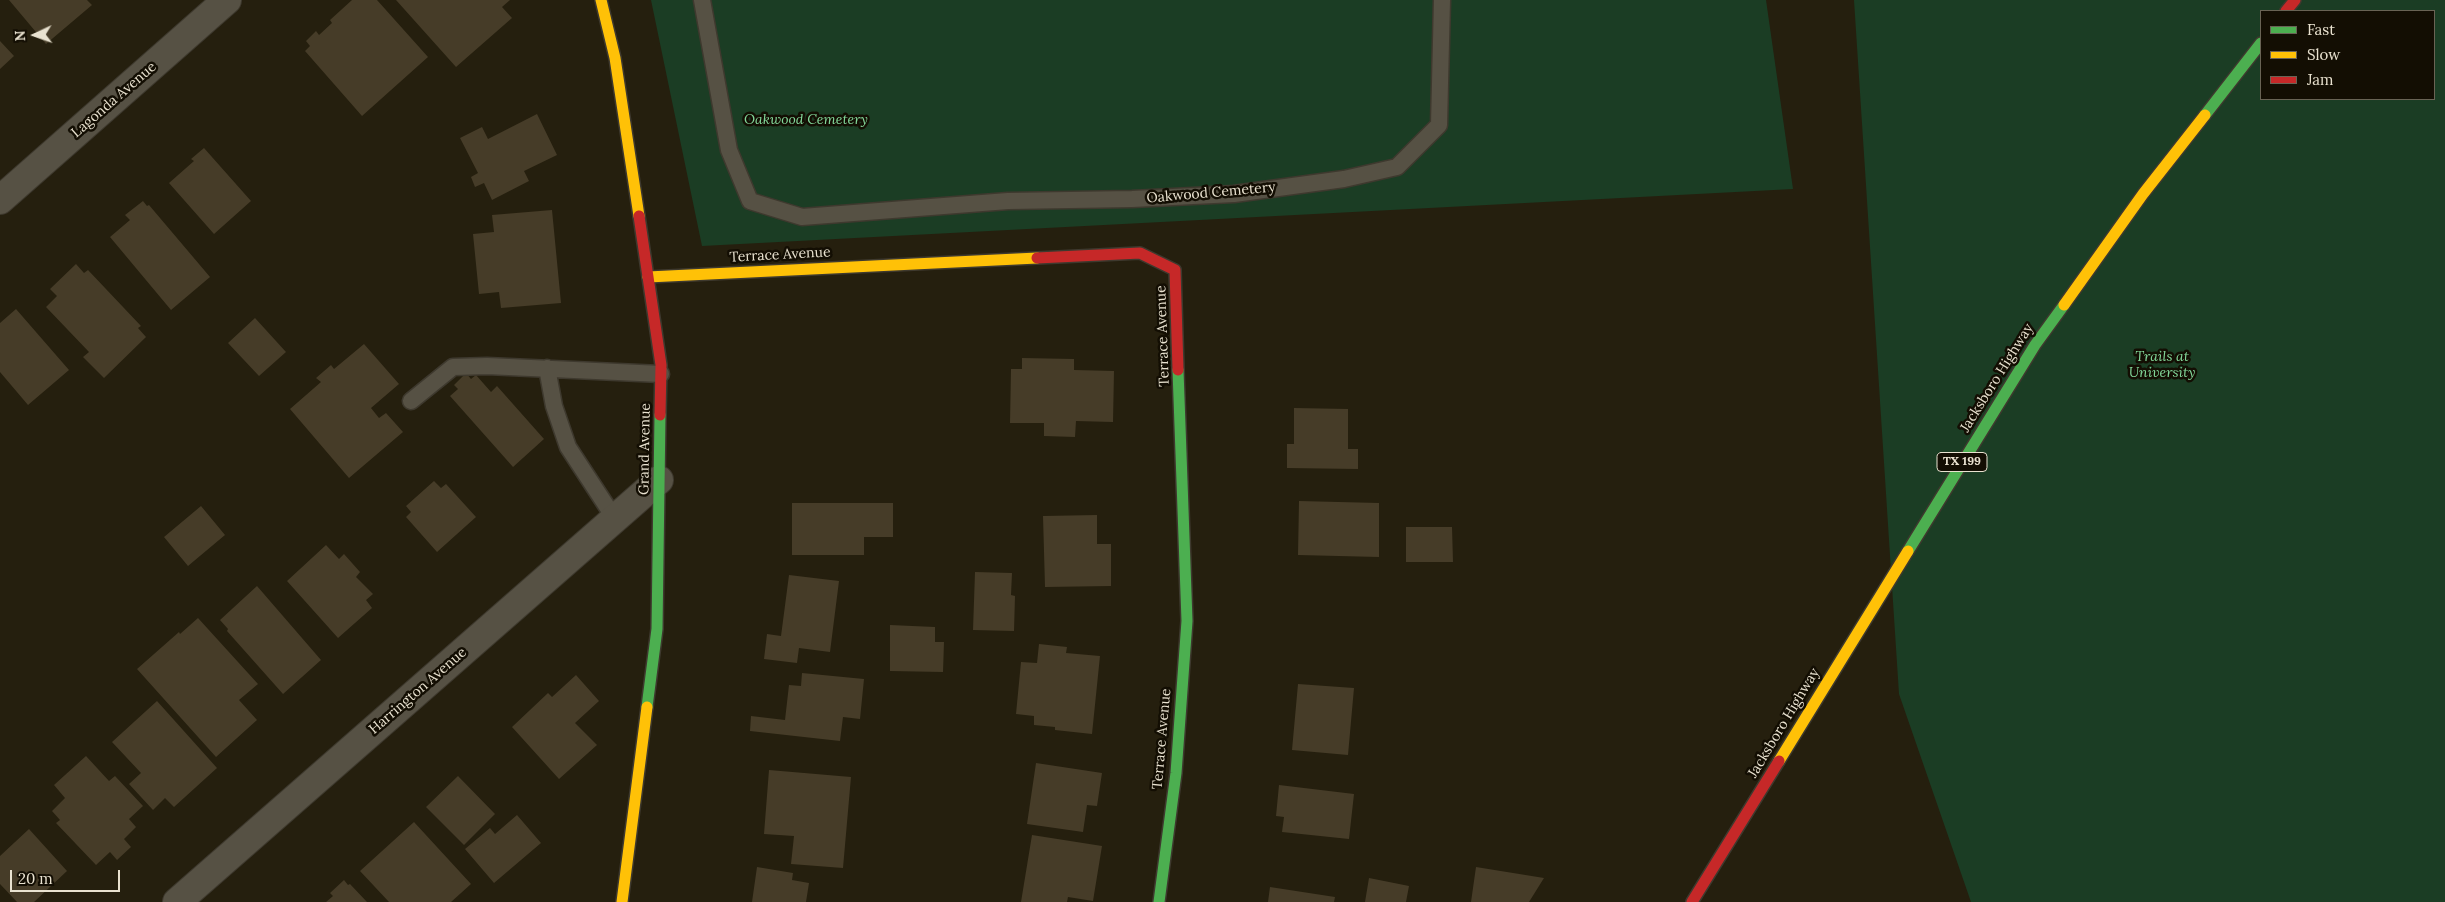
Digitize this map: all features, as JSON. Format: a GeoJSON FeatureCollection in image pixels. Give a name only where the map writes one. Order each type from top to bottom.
{"type":"FeatureCollection","features":[{"type":"Feature","properties":{"kind":"street","name":"Lagonda Avenue"},"geometry":{"type":"LineString","coordinates":[[0,200],[227,0]]}},
{"type":"Feature","properties":{"kind":"street","name":"Grand Avenue"},"geometry":{"type":"LineString","coordinates":[[600,0],[615,58],[661,374],[657,629],[622,902]]}},
{"type":"Feature","properties":{"kind":"street"},"geometry":{"type":"LineString","coordinates":[[2287,10],[2295,0]]}},
{"type":"Feature","properties":{"kind":"street","name":"Jacksboro Highway"},"geometry":{"type":"LineString","coordinates":[[1692,902],[2035,345],[2143,194],[2260,44]]}},
{"type":"Feature","properties":{"kind":"street","name":"Terrace Avenue"},"geometry":{"type":"LineString","coordinates":[[648,276],[1140,253],[1176,270],[1186,621],[1176,773],[1159,902]]}},
{"type":"Feature","properties":{"kind":"street","name":"Harrington Avenue"},"geometry":{"type":"LineString","coordinates":[[177,902],[659,480]]}},
{"type":"Feature","properties":{"kind":"lane","name":"Oakwood Cemetery"},"geometry":{"type":"LineString","coordinates":[[702,0],[729,150],[750,201],[802,216],[1008,201],[1132,199],[1234,194],[1344,179],[1396,167],[1439,125],[1442,0]]}},
{"type":"Feature","properties":{"kind":"lane"},"geometry":{"type":"LineString","coordinates":[[411,400],[453,368],[487,366],[661,374]]}},
{"type":"Feature","properties":{"kind":"lane"},"geometry":{"type":"LineString","coordinates":[[547,368],[554,406],[568,447],[614,519]]}},
{"type":"Feature","properties":{"kind":"green space","name":"Oakwood Cemetery"},"geometry":{"type":"Polygon","coordinates":[[[651,0],[1766,0],[1793,189],[702,246],[651,0]]]}},
{"type":"Feature","properties":{"kind":"green space","name":"Trails at University"},"geometry":{"type":"Polygon","coordinates":[[[1854,0],[2445,0],[2445,902],[1971,902],[1899,694],[1854,0]]]}},
{"type":"Feature","properties":{"kind":"building"},"geometry":{"type":"Polygon","coordinates":[[[9,0],[87,0],[92,5],[46,44],[9,0]]]}},
{"type":"Feature","properties":{"kind":"building"},"geometry":{"type":"Polygon","coordinates":[[[352,0],[377,0],[428,57],[362,116],[305,51],[310,46],[306,41],[316,31],[319,35],[332,23],[330,20],[352,0]]]}},
{"type":"Feature","properties":{"kind":"building"},"geometry":{"type":"Polygon","coordinates":[[[396,0],[510,0],[502,7],[512,18],[456,67],[396,0]]]}},
{"type":"Feature","properties":{"kind":"building"},"geometry":{"type":"Polygon","coordinates":[[[0,41],[14,56],[0,69],[0,41]]]}},
{"type":"Feature","properties":{"kind":"building"},"geometry":{"type":"Polygon","coordinates":[[[537,114],[557,155],[524,171],[529,181],[492,200],[484,183],[475,187],[471,177],[478,173],[460,138],[482,127],[488,139],[537,114]]]}},
{"type":"Feature","properties":{"kind":"building"},"geometry":{"type":"Polygon","coordinates":[[[204,148],[251,201],[214,234],[169,183],[194,161],[191,159],[204,148]]]}},
{"type":"Feature","properties":{"kind":"building"},"geometry":{"type":"Polygon","coordinates":[[[143,201],[147,206],[149,205],[210,277],[171,310],[110,237],[130,220],[125,215],[143,201]]]}},
{"type":"Feature","properties":{"kind":"building"},"geometry":{"type":"Polygon","coordinates":[[[552,210],[561,303],[501,308],[499,292],[479,294],[473,234],[494,232],[492,215],[552,210]]]}},
{"type":"Feature","properties":{"kind":"building"},"geometry":{"type":"Polygon","coordinates":[[[76,264],[84,273],[88,270],[141,326],[138,328],[146,337],[104,378],[83,357],[89,352],[46,307],[57,296],[50,289],[76,264]]]}},
{"type":"Feature","properties":{"kind":"building"},"geometry":{"type":"Polygon","coordinates":[[[16,309],[69,370],[28,405],[0,372],[0,323],[16,309]]]}},
{"type":"Feature","properties":{"kind":"building"},"geometry":{"type":"Polygon","coordinates":[[[255,318],[286,352],[259,376],[228,343],[255,318]]]}},
{"type":"Feature","properties":{"kind":"building"},"geometry":{"type":"Polygon","coordinates":[[[364,344],[399,384],[371,408],[379,418],[386,413],[403,432],[349,478],[290,409],[321,382],[316,378],[331,365],[334,369],[364,344]]]}},
{"type":"Feature","properties":{"kind":"building"},"geometry":{"type":"Polygon","coordinates":[[[1022,358],[1074,359],[1074,370],[1114,371],[1113,422],[1076,421],[1075,437],[1044,436],[1044,423],[1010,423],[1011,369],[1022,369],[1022,358]]]}},
{"type":"Feature","properties":{"kind":"building"},"geometry":{"type":"Polygon","coordinates":[[[466,373],[471,379],[476,375],[491,392],[497,386],[544,439],[513,467],[450,396],[458,389],[454,385],[466,373]]]}},
{"type":"Feature","properties":{"kind":"building"},"geometry":{"type":"Polygon","coordinates":[[[1294,408],[1348,409],[1348,449],[1358,449],[1358,469],[1287,468],[1287,444],[1294,444],[1294,408]]]}},
{"type":"Feature","properties":{"kind":"building"},"geometry":{"type":"Polygon","coordinates":[[[434,481],[441,488],[446,484],[476,517],[437,552],[406,517],[411,512],[406,506],[434,481]]]}},
{"type":"Feature","properties":{"kind":"building"},"geometry":{"type":"Polygon","coordinates":[[[1299,501],[1379,503],[1379,557],[1298,555],[1299,501]]]}},
{"type":"Feature","properties":{"kind":"building"},"geometry":{"type":"Polygon","coordinates":[[[792,503],[893,503],[893,537],[864,537],[864,555],[792,555],[792,503]]]}},
{"type":"Feature","properties":{"kind":"building"},"geometry":{"type":"Polygon","coordinates":[[[201,506],[225,535],[188,566],[164,537],[201,506]]]}},
{"type":"Feature","properties":{"kind":"building"},"geometry":{"type":"Polygon","coordinates":[[[1097,515],[1097,544],[1111,544],[1111,586],[1045,587],[1043,516],[1097,515]]]}},
{"type":"Feature","properties":{"kind":"building"},"geometry":{"type":"Polygon","coordinates":[[[1406,527],[1452,527],[1453,562],[1406,562],[1406,527]]]}},
{"type":"Feature","properties":{"kind":"building"},"geometry":{"type":"Polygon","coordinates":[[[326,545],[339,559],[344,554],[360,572],[356,577],[373,594],[366,600],[372,608],[338,638],[287,581],[326,545]]]}},
{"type":"Feature","properties":{"kind":"building"},"geometry":{"type":"Polygon","coordinates":[[[975,572],[1012,573],[1011,595],[1015,596],[1014,631],[973,630],[975,572]]]}},
{"type":"Feature","properties":{"kind":"building"},"geometry":{"type":"Polygon","coordinates":[[[789,575],[839,581],[830,652],[799,648],[797,663],[764,659],[767,634],[781,636],[789,575]]]}},
{"type":"Feature","properties":{"kind":"building"},"geometry":{"type":"Polygon","coordinates":[[[257,586],[321,660],[283,694],[227,631],[228,629],[220,620],[257,586]]]}},
{"type":"Feature","properties":{"kind":"building"},"geometry":{"type":"Polygon","coordinates":[[[198,618],[258,684],[239,700],[257,720],[216,757],[137,669],[198,618]]]}},
{"type":"Feature","properties":{"kind":"building"},"geometry":{"type":"Polygon","coordinates":[[[890,625],[935,627],[935,642],[944,642],[943,672],[890,671],[890,625]]]}},
{"type":"Feature","properties":{"kind":"building"},"geometry":{"type":"Polygon","coordinates":[[[1039,644],[1067,647],[1066,653],[1100,656],[1092,734],[1055,730],[1055,727],[1034,725],[1034,716],[1016,714],[1021,662],[1037,663],[1039,644]]]}},
{"type":"Feature","properties":{"kind":"building"},"geometry":{"type":"Polygon","coordinates":[[[802,673],[864,679],[860,719],[843,717],[840,741],[750,731],[751,716],[785,720],[789,685],[801,686],[802,673]]]}},
{"type":"Feature","properties":{"kind":"building"},"geometry":{"type":"Polygon","coordinates":[[[576,675],[599,701],[575,723],[597,745],[559,779],[512,727],[548,693],[552,697],[576,675]]]}},
{"type":"Feature","properties":{"kind":"building"},"geometry":{"type":"Polygon","coordinates":[[[1298,684],[1354,688],[1348,755],[1292,750],[1298,684]]]}},
{"type":"Feature","properties":{"kind":"building"},"geometry":{"type":"Polygon","coordinates":[[[157,701],[217,768],[174,807],[165,798],[153,810],[129,784],[141,773],[112,742],[157,701]]]}},
{"type":"Feature","properties":{"kind":"building"},"geometry":{"type":"Polygon","coordinates":[[[86,756],[109,781],[115,776],[143,806],[129,819],[136,827],[124,839],[131,847],[117,860],[110,852],[96,865],[56,823],[60,820],[52,811],[65,798],[54,785],[86,756]]]}},
{"type":"Feature","properties":{"kind":"building"},"geometry":{"type":"Polygon","coordinates":[[[1036,763],[1102,773],[1097,806],[1087,805],[1083,832],[1027,824],[1036,763]]]}},
{"type":"Feature","properties":{"kind":"building"},"geometry":{"type":"Polygon","coordinates":[[[769,770],[851,777],[843,868],[791,864],[794,836],[764,834],[769,770]]]}},
{"type":"Feature","properties":{"kind":"building"},"geometry":{"type":"Polygon","coordinates":[[[458,776],[495,814],[464,845],[426,807],[458,776]]]}},
{"type":"Feature","properties":{"kind":"building"},"geometry":{"type":"Polygon","coordinates":[[[1279,785],[1354,794],[1349,839],[1282,832],[1284,817],[1276,816],[1279,785]]]}},
{"type":"Feature","properties":{"kind":"building"},"geometry":{"type":"Polygon","coordinates":[[[517,815],[541,843],[494,883],[465,849],[490,828],[495,834],[517,815]]]}},
{"type":"Feature","properties":{"kind":"building"},"geometry":{"type":"Polygon","coordinates":[[[414,822],[471,884],[451,902],[389,902],[360,871],[414,822]]]}},
{"type":"Feature","properties":{"kind":"building"},"geometry":{"type":"Polygon","coordinates":[[[29,829],[67,871],[34,902],[17,902],[0,884],[0,856],[29,829]]]}},
{"type":"Feature","properties":{"kind":"building"},"geometry":{"type":"Polygon","coordinates":[[[1032,835],[1102,846],[1093,901],[1068,897],[1067,902],[1021,902],[1032,835]]]}},
{"type":"Feature","properties":{"kind":"building"},"geometry":{"type":"Polygon","coordinates":[[[757,867],[793,873],[792,880],[809,883],[806,902],[752,902],[757,867]]]}},
{"type":"Feature","properties":{"kind":"building"},"geometry":{"type":"Polygon","coordinates":[[[1476,867],[1544,878],[1529,902],[1471,902],[1476,867]]]}},
{"type":"Feature","properties":{"kind":"building"},"geometry":{"type":"Polygon","coordinates":[[[1369,878],[1409,886],[1406,902],[1365,902],[1369,878]]]}},
{"type":"Feature","properties":{"kind":"building"},"geometry":{"type":"Polygon","coordinates":[[[344,880],[367,902],[326,902],[333,896],[330,893],[344,880]]]}},
{"type":"Feature","properties":{"kind":"building"},"geometry":{"type":"Polygon","coordinates":[[[1270,887],[1335,897],[1334,902],[1268,902],[1270,887]]]}},
{"type":"Feature","properties":{"kind":"traffic: fast"},"geometry":{"type":"LineString","coordinates":[[2205,115],[2260,44]]}},
{"type":"Feature","properties":{"kind":"traffic: fast"},"geometry":{"type":"LineString","coordinates":[[1908,551],[2035,345],[2064,305]]}},
{"type":"Feature","properties":{"kind":"traffic: fast"},"geometry":{"type":"LineString","coordinates":[[1159,902],[1176,773],[1187,621],[1178,370]]}},
{"type":"Feature","properties":{"kind":"traffic: fast"},"geometry":{"type":"LineString","coordinates":[[647,707],[657,629],[660,415]]}},
{"type":"Feature","properties":{"kind":"traffic: slow"},"geometry":{"type":"LineString","coordinates":[[601,0],[615,58],[639,216]]}},
{"type":"Feature","properties":{"kind":"traffic: slow"},"geometry":{"type":"LineString","coordinates":[[2064,305],[2143,194],[2205,115]]}},
{"type":"Feature","properties":{"kind":"traffic: slow"},"geometry":{"type":"LineString","coordinates":[[648,277],[1037,258]]}},
{"type":"Feature","properties":{"kind":"traffic: slow"},"geometry":{"type":"LineString","coordinates":[[1779,761],[1908,551]]}},
{"type":"Feature","properties":{"kind":"traffic: slow"},"geometry":{"type":"LineString","coordinates":[[622,902],[647,707]]}},
{"type":"Feature","properties":{"kind":"traffic: jam"},"geometry":{"type":"LineString","coordinates":[[2287,10],[2295,0]]}},
{"type":"Feature","properties":{"kind":"traffic: jam"},"geometry":{"type":"LineString","coordinates":[[639,216],[661,365],[660,415]]}},
{"type":"Feature","properties":{"kind":"traffic: jam"},"geometry":{"type":"LineString","coordinates":[[1037,258],[1140,253],[1175,270],[1178,370]]}},
{"type":"Feature","properties":{"kind":"traffic: jam"},"geometry":{"type":"LineString","coordinates":[[1692,902],[1779,761]]}}]}
